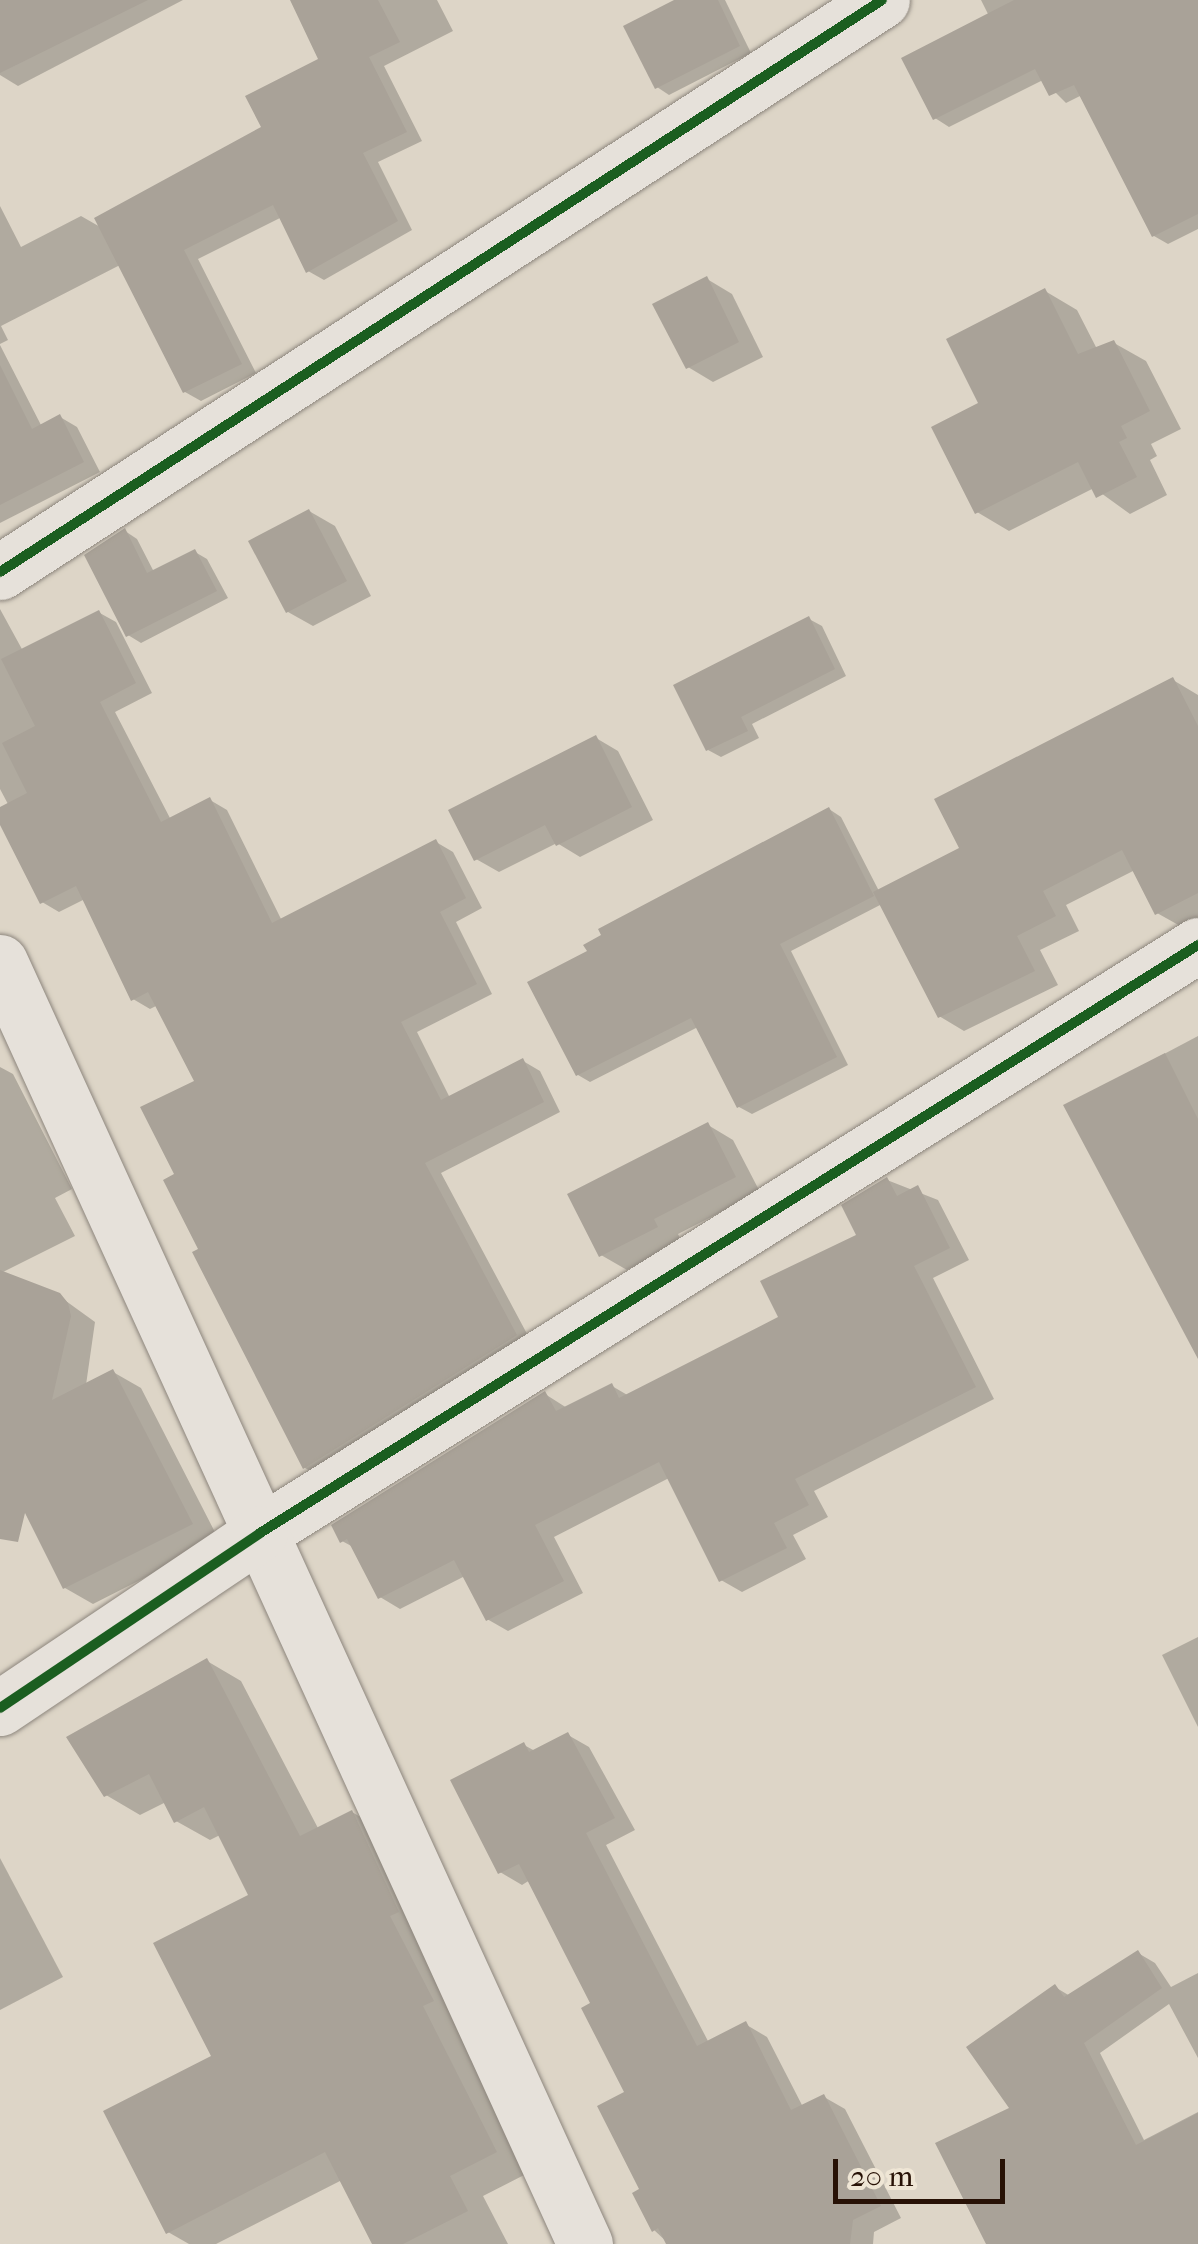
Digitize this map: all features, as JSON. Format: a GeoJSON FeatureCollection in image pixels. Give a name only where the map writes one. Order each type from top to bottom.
{"type":"FeatureCollection","features":[{"type":"Feature","properties":{"kind":"street"},"geometry":{"type":"LineString","coordinates":[[0,572],[882,0]]}},
{"type":"Feature","properties":{"kind":"street"},"geometry":{"type":"LineString","coordinates":[[0,1708],[260,1533],[1198,945]]}},
{"type":"Feature","properties":{"kind":"street"},"geometry":{"type":"LineString","coordinates":[[0,962],[585,2244]]}},
{"type":"Feature","properties":{"kind":"building"},"geometry":{"type":"Polygon","coordinates":[[[0,0],[148,0],[0,73],[0,0]]]}},
{"type":"Feature","properties":{"kind":"building"},"geometry":{"type":"Polygon","coordinates":[[[290,0],[378,0],[400,42],[369,57],[407,132],[363,153],[398,221],[306,273],[273,205],[184,250],[242,364],[183,393],[94,218],[261,127],[245,96],[318,59],[290,0]]]}},
{"type":"Feature","properties":{"kind":"building"},"geometry":{"type":"Polygon","coordinates":[[[674,0],[718,0],[740,46],[655,89],[623,26],[674,0]]]}},
{"type":"Feature","properties":{"kind":"building"},"geometry":{"type":"Polygon","coordinates":[[[1014,0],[1198,0],[1198,214],[1152,237],[1074,85],[1049,96],[1035,69],[933,120],[901,58],[1014,0]]]}},
{"type":"Feature","properties":{"kind":"building"},"geometry":{"type":"Polygon","coordinates":[[[707,276],[739,342],[686,369],[652,304],[707,276]]]}},
{"type":"Feature","properties":{"kind":"building"},"geometry":{"type":"Polygon","coordinates":[[[1045,288],[1078,354],[1114,340],[1150,411],[1121,426],[1127,438],[1119,442],[1137,477],[1096,498],[1078,462],[975,514],[931,427],[978,403],[946,339],[1045,288]]]}},
{"type":"Feature","properties":{"kind":"building"},"geometry":{"type":"Polygon","coordinates":[[[0,365],[32,429],[60,414],[84,462],[0,505],[0,365]]]}},
{"type":"Feature","properties":{"kind":"building"},"geometry":{"type":"Polygon","coordinates":[[[309,509],[347,581],[286,613],[248,541],[309,509]]]}},
{"type":"Feature","properties":{"kind":"building"},"geometry":{"type":"Polygon","coordinates":[[[125,528],[147,573],[195,549],[217,591],[126,637],[84,555],[125,528]]]}},
{"type":"Feature","properties":{"kind":"building"},"geometry":{"type":"Polygon","coordinates":[[[99,610],[136,683],[100,702],[161,822],[210,797],[272,923],[436,839],[466,898],[440,912],[477,984],[401,1022],[441,1100],[523,1058],[544,1102],[425,1163],[517,1335],[303,1469],[192,1252],[198,1249],[163,1180],[174,1174],[140,1107],[194,1081],[148,992],[131,1001],[76,886],[40,904],[0,825],[0,807],[27,793],[2,743],[35,726],[1,659],[99,610]]]}},
{"type":"Feature","properties":{"kind":"building"},"geometry":{"type":"Polygon","coordinates":[[[809,616],[835,669],[741,717],[748,731],[706,751],[673,685],[809,616]]]}},
{"type":"Feature","properties":{"kind":"building"},"geometry":{"type":"Polygon","coordinates":[[[1173,677],[1198,726],[1198,893],[1155,915],[1122,850],[1043,891],[1056,916],[1017,936],[1035,971],[938,1018],[873,892],[959,848],[934,799],[1173,677]]]}},
{"type":"Feature","properties":{"kind":"building"},"geometry":{"type":"Polygon","coordinates":[[[596,735],[632,807],[556,846],[545,825],[474,861],[448,810],[596,735]]]}},
{"type":"Feature","properties":{"kind":"building"},"geometry":{"type":"Polygon","coordinates":[[[829,807],[874,896],[780,944],[837,1057],[737,1108],[691,1018],[576,1076],[527,982],[587,951],[583,945],[601,935],[598,929],[829,807]]]}},
{"type":"Feature","properties":{"kind":"building"},"geometry":{"type":"Polygon","coordinates":[[[1165,1053],[1198,1119],[1198,1359],[1063,1105],[1165,1053]]]}},
{"type":"Feature","properties":{"kind":"building"},"geometry":{"type":"Polygon","coordinates":[[[708,1122],[736,1177],[654,1219],[658,1227],[599,1257],[567,1194],[708,1122]]]}},
{"type":"Feature","properties":{"kind":"building"},"geometry":{"type":"Polygon","coordinates":[[[887,1177],[897,1196],[918,1185],[950,1248],[914,1266],[976,1387],[795,1479],[809,1505],[774,1523],[787,1548],[719,1582],[659,1462],[535,1525],[564,1581],[486,1621],[454,1560],[378,1599],[347,1539],[340,1543],[331,1525],[545,1391],[556,1411],[612,1383],[619,1398],[778,1317],[760,1281],[856,1235],[841,1205],[887,1177]]]}},
{"type":"Feature","properties":{"kind":"building"},"geometry":{"type":"Polygon","coordinates":[[[0,1270],[60,1293],[68,1303],[71,1316],[52,1400],[113,1369],[193,1524],[63,1589],[25,1513],[18,1542],[0,1539],[0,1270]]]}},
{"type":"Feature","properties":{"kind":"building"},"geometry":{"type":"Polygon","coordinates":[[[207,1658],[300,1836],[352,1810],[399,1912],[390,1916],[434,2001],[423,2006],[497,2152],[450,2176],[468,2211],[403,2244],[372,2244],[325,2152],[166,2234],[103,2111],[211,2056],[153,1943],[248,1895],[204,1807],[174,1823],[149,1774],[104,1797],[66,1737],[207,1658]]]}},
{"type":"Feature","properties":{"kind":"building"},"geometry":{"type":"Polygon","coordinates":[[[568,1732],[615,1818],[586,1833],[697,2046],[746,2021],[791,2110],[824,2094],[881,2206],[853,2220],[850,2244],[666,2244],[658,2228],[652,2232],[632,2193],[639,2189],[597,2106],[624,2092],[581,2008],[590,2003],[519,1864],[498,1874],[450,1780],[524,1742],[529,1752],[568,1732]]]}},
{"type":"Feature","properties":{"kind":"building"},"geometry":{"type":"Polygon","coordinates":[[[1138,1950],[1162,1988],[1084,2043],[1136,2145],[1198,2113],[1198,2244],[986,2244],[935,2143],[1009,2108],[966,2047],[1055,1984],[1064,1997],[1138,1950]]]}},
{"type":"Feature","properties":{"kind":"cycle path"},"geometry":{"type":"LineString","coordinates":[[0,572],[882,0]]}},
{"type":"Feature","properties":{"kind":"cycle path"},"geometry":{"type":"LineString","coordinates":[[0,1708],[260,1533],[1198,945]]}}]}
